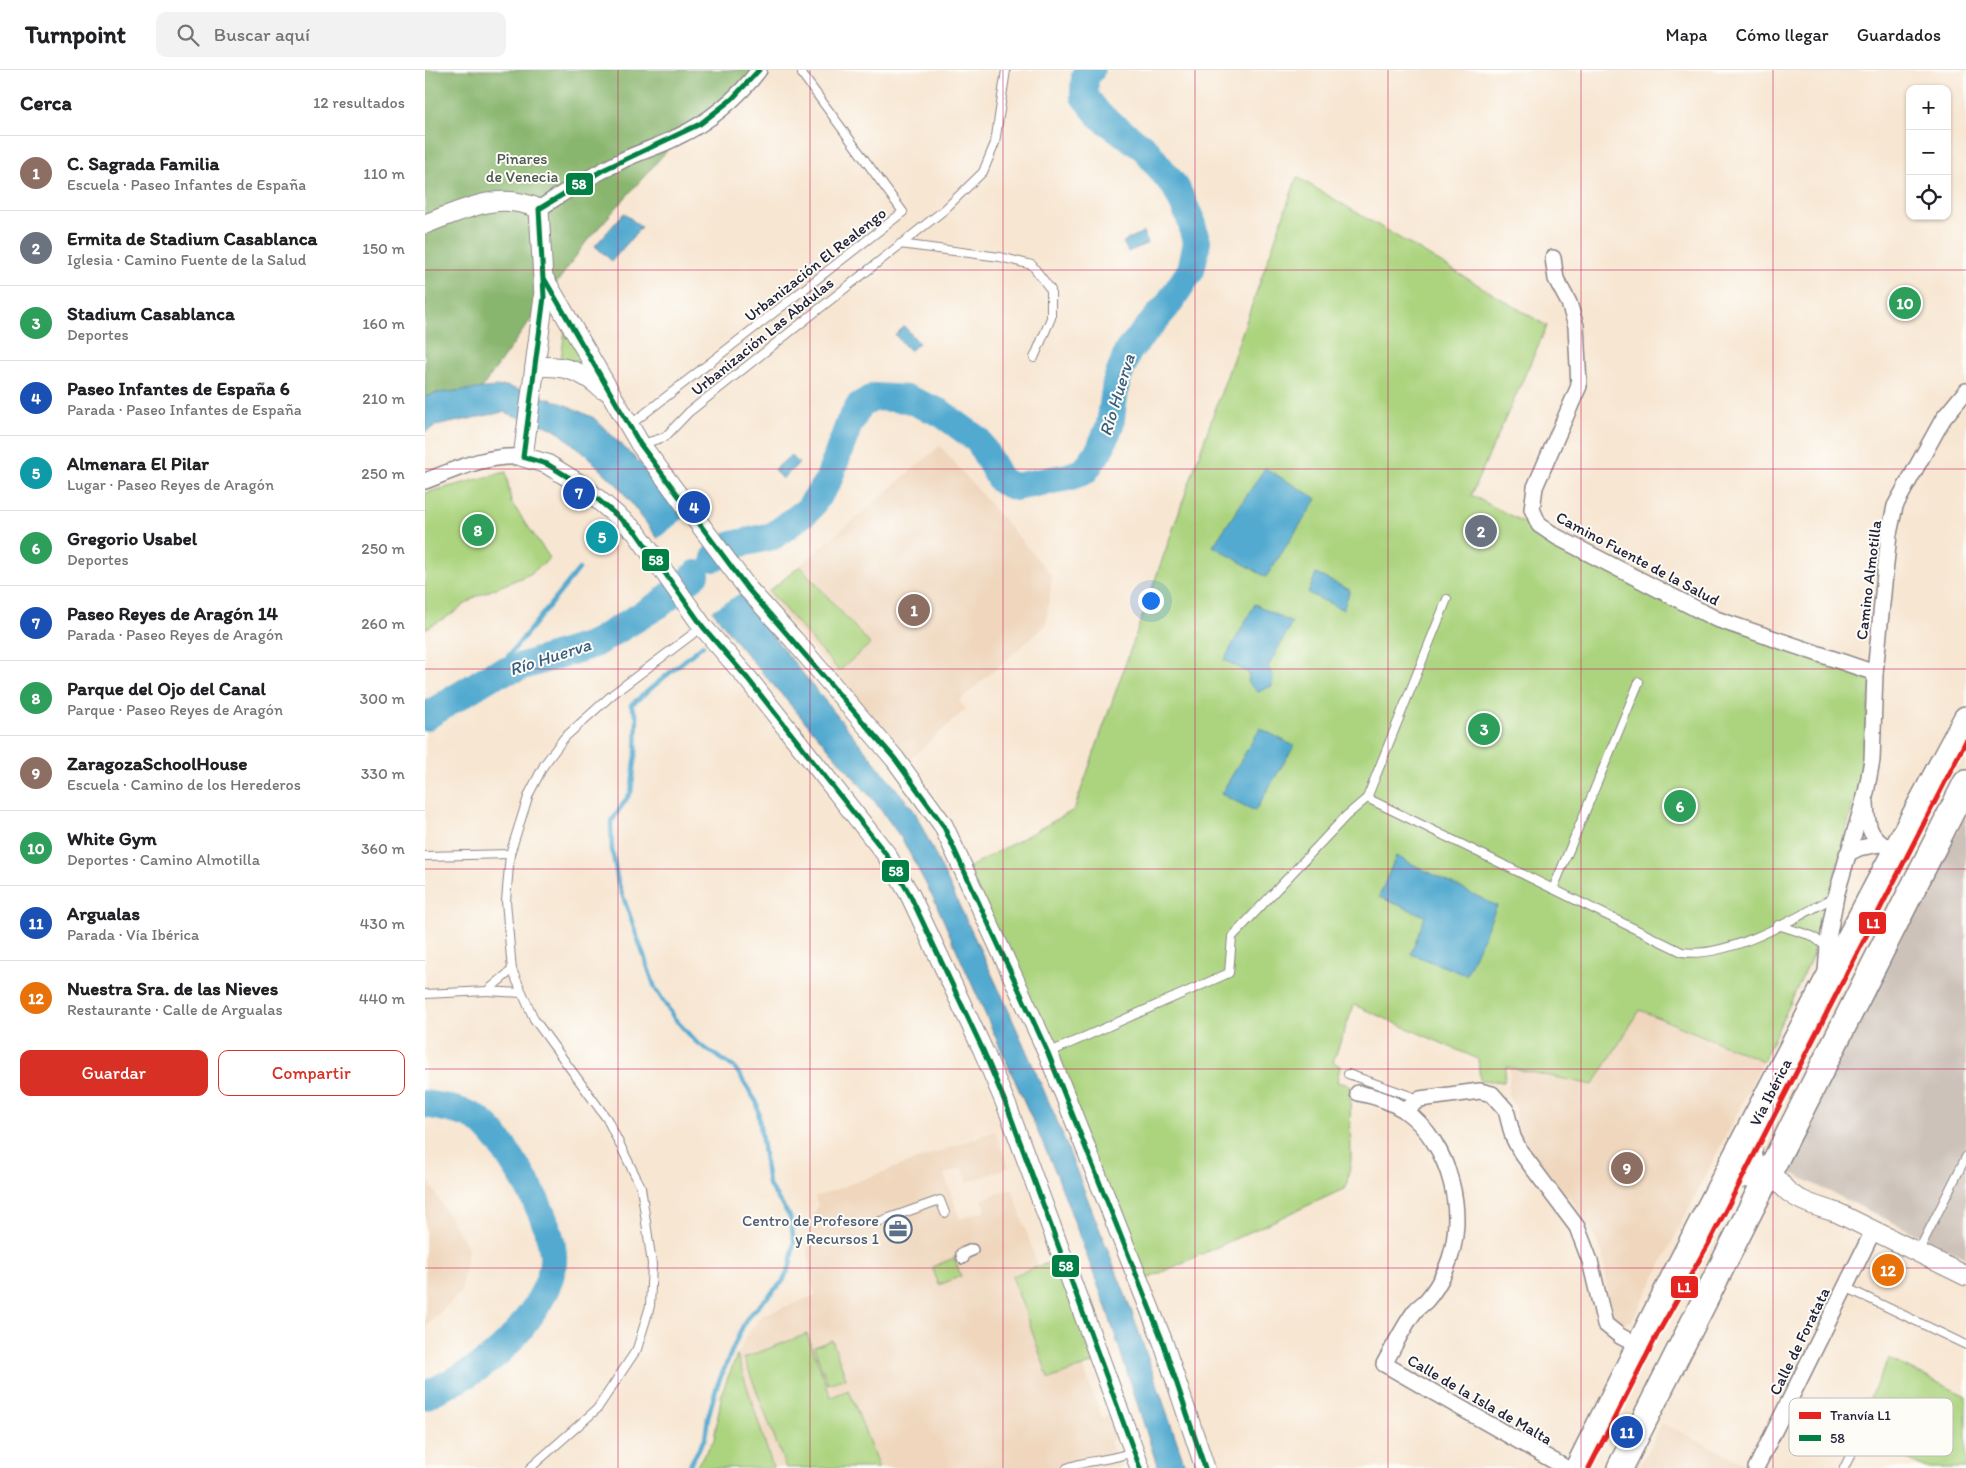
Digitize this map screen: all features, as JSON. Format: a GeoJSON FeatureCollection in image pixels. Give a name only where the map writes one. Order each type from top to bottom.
{"type":"FeatureCollection","features":[{"type":"Feature","properties":{"kind":"highway","name":"Vía Ibérica"},"geometry":{"type":"LineString","coordinates":[[1578,1468],[1718,1187],[1760,1113],[1826,982],[1888,848],[1966,718]]}},
{"type":"Feature","properties":{"kind":"highway"},"geometry":{"type":"LineString","coordinates":[[1619,1468],[1773,1179],[1966,783]]}},
{"type":"Feature","properties":{"kind":"street"},"geometry":{"type":"LineString","coordinates":[[539,209],[564,192],[625,159],[679,137],[725,106],[750,83],[759,70]]}},
{"type":"Feature","properties":{"kind":"street"},"geometry":{"type":"LineString","coordinates":[[425,224],[485,202],[514,201],[539,209]]}},
{"type":"Feature","properties":{"kind":"street"},"geometry":{"type":"LineString","coordinates":[[523,457],[545,280],[539,209]]}},
{"type":"Feature","properties":{"kind":"street","name":"Camino Fuente de la Salud"},"geometry":{"type":"LineString","coordinates":[[1553,258],[1555,280],[1569,302],[1576,326],[1579,386],[1535,487],[1532,509],[1539,524],[1557,537],[1716,619],[1875,673]]}},
{"type":"Feature","properties":{"kind":"street"},"geometry":{"type":"LineString","coordinates":[[545,280],[613,401],[640,444],[747,589],[794,640],[936,812],[1048,1053],[1163,1342],[1205,1468]]}},
{"type":"Feature","properties":{"kind":"street"},"geometry":{"type":"LineString","coordinates":[[534,375],[562,367],[575,370],[595,383],[613,401]]}},
{"type":"Feature","properties":{"kind":"street","name":"Camino Almotilla"},"geometry":{"type":"LineString","coordinates":[[1826,982],[1828,948],[1836,896],[1866,794],[1875,735],[1875,673],[1889,534],[1895,506],[1943,419],[1966,391]]}},
{"type":"Feature","properties":{"kind":"street"},"geometry":{"type":"LineString","coordinates":[[425,481],[483,460],[509,456],[523,457],[547,464],[581,485],[624,521],[647,547],[703,623],[886,854],[910,895],[979,1042],[1008,1109],[1137,1460]]}},
{"type":"Feature","properties":{"kind":"street","name":"Camino Almotilla"},"geometry":{"type":"LineString","coordinates":[[1866,794],[1868,825],[1874,839],[1888,848]]}},
{"type":"Feature","properties":{"kind":"street"},"geometry":{"type":"LineString","coordinates":[[1847,854],[1866,846],[1888,848]]}},
{"type":"Feature","properties":{"kind":"street"},"geometry":{"type":"LineString","coordinates":[[1404,1110],[1420,1099],[1480,1091],[1492,1094],[1500,1101],[1506,1110],[1513,1137],[1520,1151],[1577,1227],[1590,1261],[1605,1324],[1620,1336],[1639,1346]]}},
{"type":"Feature","properties":{"kind":"street","name":"Calle de la Isla de Malta"},"geometry":{"type":"LineString","coordinates":[[1358,1093],[1381,1098],[1404,1110],[1426,1132],[1438,1148],[1447,1167],[1455,1210],[1455,1230],[1447,1267],[1427,1300],[1415,1311],[1384,1364],[1566,1468]]}},
{"type":"Feature","properties":{"kind":"street"},"geometry":{"type":"LineString","coordinates":[[1760,1113],[1752,1150],[1754,1163],[1773,1179]]}},
{"type":"Feature","properties":{"kind":"street"},"geometry":{"type":"LineString","coordinates":[[1718,1187],[1742,1178],[1773,1179],[1787,1182],[1820,1198],[1838,1213],[1966,1276]]}},
{"type":"Feature","properties":{"kind":"street","name":"Calle de Foratata"},"geometry":{"type":"LineString","coordinates":[[1790,1398],[1873,1231]]}},
{"type":"Feature","properties":{"kind":"street","name":"Calle de Foratata"},"geometry":{"type":"LineString","coordinates":[[1756,1468],[1789,1401]]}},
{"type":"Feature","properties":{"kind":"lane","name":"Urbanización El Realengo"},"geometry":{"type":"LineString","coordinates":[[628,426],[903,212],[802,74],[802,70]]}},
{"type":"Feature","properties":{"kind":"lane","name":"Urbanización Las Abdulas"},"geometry":{"type":"LineString","coordinates":[[640,444],[665,437],[689,412],[944,210],[983,172],[995,143],[1006,70]]}},
{"type":"Feature","properties":{"kind":"lane"},"geometry":{"type":"LineString","coordinates":[[900,244],[1000,257],[1032,265],[1051,290],[1051,318],[1035,358]]}},
{"type":"Feature","properties":{"kind":"lane"},"geometry":{"type":"LineString","coordinates":[[1048,1053],[1229,973],[1232,937],[1346,816],[1367,798],[1447,599]]}},
{"type":"Feature","properties":{"kind":"lane"},"geometry":{"type":"LineString","coordinates":[[530,1468],[597,1409],[637,1349],[650,1306],[652,1264],[641,1187],[607,1118],[534,1019],[512,970],[506,901],[510,854],[529,794],[545,765],[564,738],[613,694],[703,623]]}},
{"type":"Feature","properties":{"kind":"lane"},"geometry":{"type":"LineString","coordinates":[[1553,889],[1639,682]]}},
{"type":"Feature","properties":{"kind":"lane"},"geometry":{"type":"LineString","coordinates":[[1367,798],[1682,952],[1693,953],[1722,948],[1778,926],[1836,896]]}},
{"type":"Feature","properties":{"kind":"lane"},"geometry":{"type":"LineString","coordinates":[[425,856],[510,854]]}},
{"type":"Feature","properties":{"kind":"lane"},"geometry":{"type":"LineString","coordinates":[[1778,926],[1805,933],[1828,948]]}},
{"type":"Feature","properties":{"kind":"lane"},"geometry":{"type":"LineString","coordinates":[[487,991],[512,970]]}},
{"type":"Feature","properties":{"kind":"lane"},"geometry":{"type":"LineString","coordinates":[[425,994],[487,991],[522,993]]}},
{"type":"Feature","properties":{"kind":"lane"},"geometry":{"type":"LineString","coordinates":[[1348,1074],[1420,1099]]}},
{"type":"Feature","properties":{"kind":"lane"},"geometry":{"type":"LineString","coordinates":[[1918,1252],[1966,1157]]}},
{"type":"Feature","properties":{"kind":"lane"},"geometry":{"type":"LineString","coordinates":[[875,1223],[940,1200],[945,1212]]}},
{"type":"Feature","properties":{"kind":"lane"},"geometry":{"type":"LineString","coordinates":[[1845,1287],[1966,1345]]}},
{"type":"Feature","properties":{"kind":"lane"},"geometry":{"type":"LineString","coordinates":[[1844,1468],[1850,1456]]}},
{"type":"Feature","properties":{"kind":"lane"},"geometry":{"type":"LineString","coordinates":[[1067,1468],[1083,1462],[1120,1458],[1137,1460]]}},
{"type":"Feature","properties":{"kind":"shaded area"},"geometry":{"type":"Polygon","coordinates":[[[940,446],[1052,576],[1046,625],[959,701],[966,709],[908,761],[766,594],[940,446]]]}},
{"type":"Feature","properties":{"kind":"shaded area"},"geometry":{"type":"Polygon","coordinates":[[[1966,815],[1966,1258],[1779,1167],[1966,815]]]}},
{"type":"Feature","properties":{"kind":"shaded area"},"geometry":{"type":"Polygon","coordinates":[[[1640,1010],[1763,1061],[1633,1320],[1619,1324],[1614,1322],[1611,1315],[1602,1252],[1591,1229],[1575,1204],[1526,1147],[1519,1135],[1515,1120],[1516,1107],[1508,1096],[1510,1068],[1593,1084],[1640,1010]]]}},
{"type":"Feature","properties":{"kind":"shaded area"},"geometry":{"type":"Polygon","coordinates":[[[995,1131],[1009,1167],[968,1182],[963,1168],[944,1174],[960,1219],[986,1210],[982,1199],[1012,1189],[1038,1266],[1094,1363],[1083,1367],[1102,1418],[1110,1415],[1117,1438],[1110,1441],[1120,1468],[695,1468],[714,1440],[722,1392],[745,1338],[761,1316],[816,1295],[811,1281],[807,1248],[812,1219],[818,1205],[815,1197],[995,1131]]]}},
{"type":"Feature","properties":{"kind":"shaded area"},"geometry":{"type":"Polygon","coordinates":[[[425,1176],[468,1248],[461,1292],[425,1327],[425,1176]]]}},
{"type":"Feature","properties":{"kind":"shaded area"},"geometry":{"type":"Polygon","coordinates":[[[1662,1423],[1743,1463],[1740,1468],[1639,1468],[1662,1423]]]}},
{"type":"Feature","properties":{"kind":"green space","name":"Pinares de Venecia"},"geometry":{"type":"Polygon","coordinates":[[[425,70],[759,70],[679,137],[586,242],[481,389],[436,393],[425,397],[425,70]]]}},
{"type":"Feature","properties":{"kind":"green space"},"geometry":{"type":"Polygon","coordinates":[[[1297,177],[1547,326],[1471,495],[1713,621],[1872,676],[1859,782],[1812,957],[1763,1061],[1640,1010],[1593,1085],[1506,1067],[1504,1082],[1480,1080],[1478,1059],[1354,1005],[1333,1062],[1340,1066],[1337,1082],[1350,1085],[1351,1160],[1346,1188],[1145,1280],[968,868],[1074,810],[1297,177]]]}},
{"type":"Feature","properties":{"kind":"green space"},"geometry":{"type":"Polygon","coordinates":[[[566,323],[590,368],[561,358],[566,323]]]}},
{"type":"Feature","properties":{"kind":"green space"},"geometry":{"type":"Polygon","coordinates":[[[506,472],[511,502],[550,558],[530,574],[475,597],[452,614],[425,629],[425,493],[506,472]]]}},
{"type":"Feature","properties":{"kind":"green space"},"geometry":{"type":"Polygon","coordinates":[[[800,566],[870,644],[839,671],[769,591],[800,566]]]}},
{"type":"Feature","properties":{"kind":"green space"},"geometry":{"type":"Polygon","coordinates":[[[954,1258],[961,1276],[939,1285],[932,1267],[954,1258]]]}},
{"type":"Feature","properties":{"kind":"green space"},"geometry":{"type":"Polygon","coordinates":[[[1056,1260],[1094,1363],[1049,1379],[1012,1276],[1056,1260]]]}},
{"type":"Feature","properties":{"kind":"green space"},"geometry":{"type":"Polygon","coordinates":[[[807,1334],[831,1397],[849,1390],[879,1468],[786,1468],[744,1358],[807,1334]]]}},
{"type":"Feature","properties":{"kind":"green space"},"geometry":{"type":"Polygon","coordinates":[[[832,1340],[846,1378],[828,1384],[814,1347],[832,1340]]]}},
{"type":"Feature","properties":{"kind":"green space"},"geometry":{"type":"Polygon","coordinates":[[[737,1355],[773,1468],[695,1468],[714,1440],[722,1392],[737,1355]]]}},
{"type":"Feature","properties":{"kind":"green space"},"geometry":{"type":"Polygon","coordinates":[[[1889,1359],[1966,1396],[1966,1468],[1926,1468],[1902,1456],[1953,1456],[1953,1398],[1870,1398],[1889,1359]]]}},
{"type":"Feature","properties":{"kind":"water"},"geometry":{"type":"Polygon","coordinates":[[[624,213],[641,227],[612,261],[595,246],[624,213]]]}},
{"type":"Feature","properties":{"kind":"water"},"geometry":{"type":"Polygon","coordinates":[[[1143,232],[1148,243],[1128,252],[1123,242],[1143,232]]]}},
{"type":"Feature","properties":{"kind":"water"},"geometry":{"type":"Polygon","coordinates":[[[904,326],[919,343],[910,351],[895,335],[904,326]]]}},
{"type":"Feature","properties":{"kind":"water"},"geometry":{"type":"Polygon","coordinates":[[[506,386],[559,402],[594,418],[643,466],[766,628],[915,812],[1002,996],[1055,1116],[1130,1307],[1186,1468],[1158,1468],[1107,1310],[1057,1175],[934,899],[902,839],[875,802],[741,648],[619,487],[587,456],[555,429],[503,412],[435,426],[425,432],[425,397],[436,393],[506,386]]]}},
{"type":"Feature","properties":{"kind":"water"},"geometry":{"type":"Polygon","coordinates":[[[791,455],[799,463],[782,479],[774,470],[791,455]]]}},
{"type":"Feature","properties":{"kind":"water"},"geometry":{"type":"Polygon","coordinates":[[[1265,468],[1317,499],[1266,577],[1213,546],[1265,468]]]}},
{"type":"Feature","properties":{"kind":"water"},"geometry":{"type":"Polygon","coordinates":[[[1316,574],[1350,590],[1343,610],[1308,593],[1316,574]]]}},
{"type":"Feature","properties":{"kind":"water"},"geometry":{"type":"Polygon","coordinates":[[[1255,604],[1292,623],[1268,667],[1273,676],[1272,686],[1258,692],[1248,683],[1249,673],[1224,660],[1255,604]]]}},
{"type":"Feature","properties":{"kind":"water"},"geometry":{"type":"Polygon","coordinates":[[[1260,728],[1294,746],[1255,811],[1221,794],[1260,728]]]}},
{"type":"Feature","properties":{"kind":"water"},"geometry":{"type":"Polygon","coordinates":[[[1396,856],[1497,906],[1466,975],[1411,954],[1425,916],[1379,897],[1396,856]]]}},
{"type":"Feature","properties":{"kind":"pier"},"geometry":{"type":"Polygon","coordinates":[[[685,517],[742,592],[710,612],[656,540],[685,517]]]}},
{"type":"Feature","properties":{"kind":"waterway","name":"Río Huerva"},"geometry":{"type":"LineString","coordinates":[[715,558],[732,545],[773,536],[808,510],[828,481],[849,424],[860,405],[875,397],[908,399],[941,413],[978,440],[1001,481],[1015,487],[1068,477],[1085,471],[1100,449],[1110,425],[1116,383],[1128,351],[1167,306],[1191,270],[1197,242],[1190,218],[1176,188],[1145,149],[1100,116],[1084,96],[1085,76],[1091,70]]}},
{"type":"Feature","properties":{"kind":"waterway"},"geometry":{"type":"LineString","coordinates":[[493,675],[579,569]]}},
{"type":"Feature","properties":{"kind":"waterway","name":"Río Huerva"},"geometry":{"type":"LineString","coordinates":[[425,717],[493,675],[594,644],[660,604],[696,574]]}},
{"type":"Feature","properties":{"kind":"waterway"},"geometry":{"type":"LineString","coordinates":[[688,1468],[705,1438],[708,1417],[717,1386],[739,1334],[747,1318],[783,1281],[790,1266],[794,1242],[790,1217],[768,1184],[757,1103],[735,1068],[696,1042],[674,1018],[655,988],[618,882],[612,850],[611,822],[631,792],[636,754],[637,717],[631,705],[703,645]]}},
{"type":"Feature","properties":{"kind":"waterway","name":"Río Huerva"},"geometry":{"type":"LineString","coordinates":[[425,1104],[468,1114],[479,1120],[491,1131],[502,1145],[531,1192],[549,1234],[553,1254],[548,1283],[540,1299],[531,1314],[508,1343],[478,1368],[425,1396]]}},
{"type":"Feature","properties":{"kind":"tram line","name":"L1"},"geometry":{"type":"LineString","coordinates":[[1589,1468],[1657,1335],[1710,1241],[1966,741]]}},
{"type":"Feature","properties":{"kind":"transit line","name":"58"},"geometry":{"type":"LineString","coordinates":[[759,70],[732,99],[700,124],[603,170],[539,209],[544,297],[523,457],[547,464],[581,485],[636,532],[703,627],[748,679],[886,854],[910,895],[983,1050],[1008,1109],[1140,1468]]}},
{"type":"Feature","properties":{"kind":"transit line","name":"58"},"geometry":{"type":"LineString","coordinates":[[545,280],[640,444],[748,589],[895,759],[943,825],[1048,1053],[1163,1342],[1205,1468]]}},
{"type":"Feature","properties":{"kind":"place","name":"White Gym"},"geometry":{"type":"Point","coordinates":[1905,303]}},
{"type":"Feature","properties":{"kind":"place","name":"Paseo Reyes de Aragón 14"},"geometry":{"type":"Point","coordinates":[579,493]}},
{"type":"Feature","properties":{"kind":"place","name":"Paseo Infantes de España 6"},"geometry":{"type":"Point","coordinates":[694,507]}},
{"type":"Feature","properties":{"kind":"place","name":"Parque del Ojo del Canal"},"geometry":{"type":"Point","coordinates":[478,530]}},
{"type":"Feature","properties":{"kind":"place","name":"Ermita de Stadium Casablanca"},"geometry":{"type":"Point","coordinates":[1481,531]}},
{"type":"Feature","properties":{"kind":"place","name":"Almenara El Pilar"},"geometry":{"type":"Point","coordinates":[602,537]}},
{"type":"Feature","properties":{"kind":"place","name":"C. Sagrada Familia"},"geometry":{"type":"Point","coordinates":[914,610]}},
{"type":"Feature","properties":{"kind":"place","name":"Stadium Casablanca"},"geometry":{"type":"Point","coordinates":[1484,729]}},
{"type":"Feature","properties":{"kind":"place","name":"Gregorio Usabel"},"geometry":{"type":"Point","coordinates":[1680,806]}},
{"type":"Feature","properties":{"kind":"place","name":"ZaragozaSchoolHouse"},"geometry":{"type":"Point","coordinates":[1627,1168]}},
{"type":"Feature","properties":{"kind":"place","name":"Centro de Profesore y Recursos 1"},"geometry":{"type":"Point","coordinates":[898,1229]}},
{"type":"Feature","properties":{"kind":"place","name":"Nuestra Sra. de las Nieves"},"geometry":{"type":"Point","coordinates":[1888,1270]}},
{"type":"Feature","properties":{"kind":"place","name":"Argualas"},"geometry":{"type":"Point","coordinates":[1627,1432]}}]}
